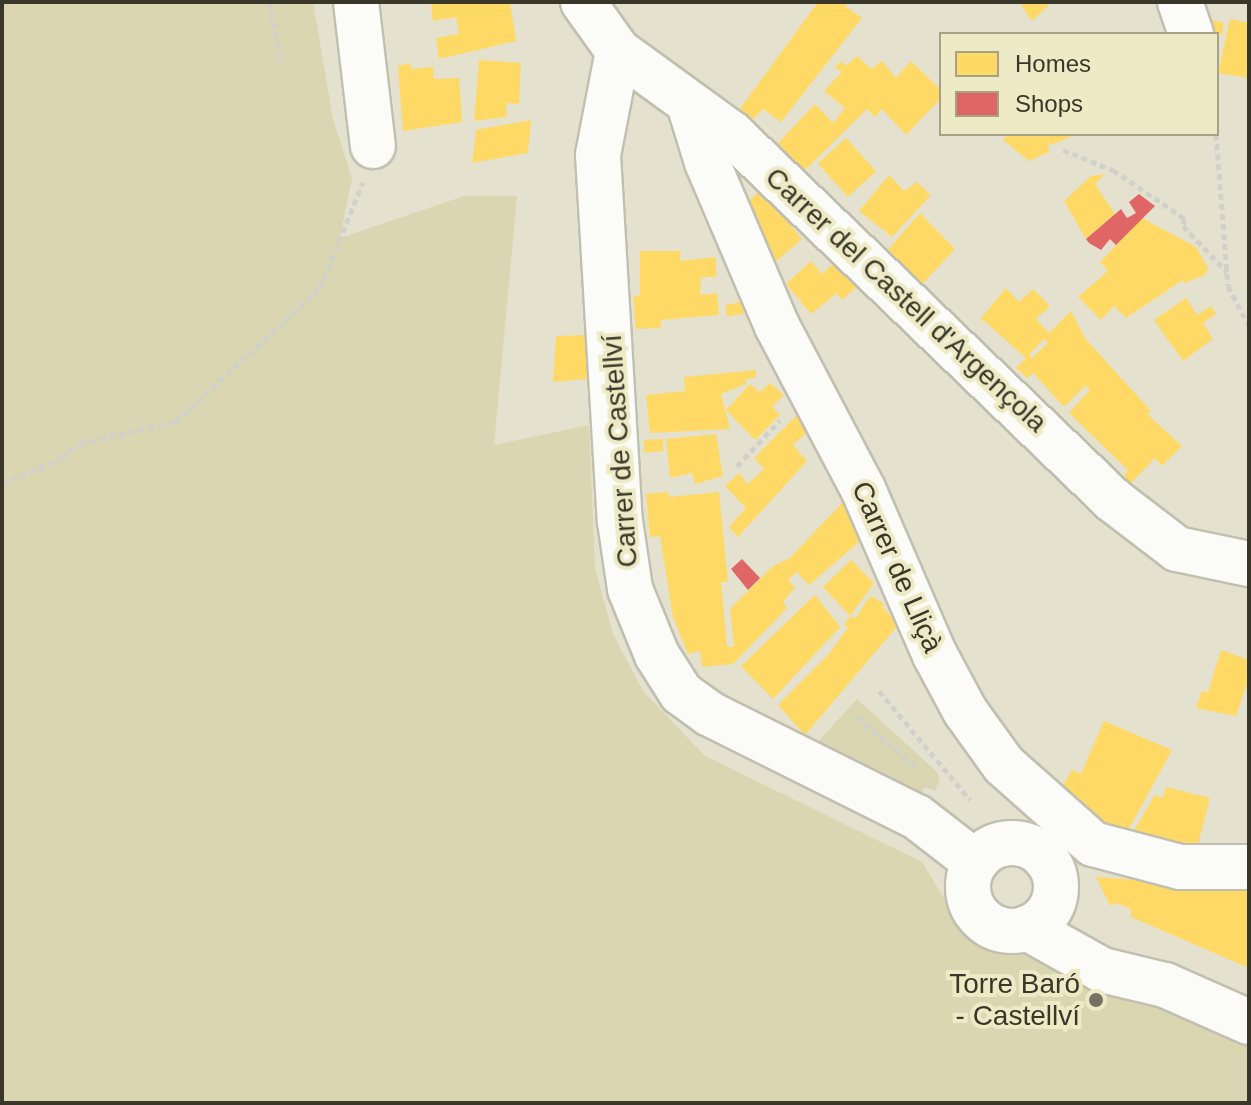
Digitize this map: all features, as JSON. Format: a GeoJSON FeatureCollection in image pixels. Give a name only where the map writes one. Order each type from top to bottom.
{"type":"FeatureCollection","features":[{"type":"Feature","properties":{"kind":"street"},"geometry":{"type":"LineString","coordinates":[[356,2],[373,146]]}},
{"type":"Feature","properties":{"kind":"street","name":"Carrer del Castell d'Argençola"},"geometry":{"type":"LineString","coordinates":[[583,2],[618,51],[690,107],[731,133],[1139,523],[1177,549],[1249,564]]}},
{"type":"Feature","properties":{"kind":"street"},"geometry":{"type":"LineString","coordinates":[[1180,2],[1190,32]]}},
{"type":"Feature","properties":{"kind":"street","name":"Carrer de Castellví"},"geometry":{"type":"LineString","coordinates":[[618,51],[598,155],[620,521],[630,589],[657,655],[681,693],[710,714],[917,817],[975,862]]}},
{"type":"Feature","properties":{"kind":"street","name":"Carrer de Lliçà"},"geometry":{"type":"LineString","coordinates":[[690,107],[707,162],[771,313],[839,439],[965,711],[1004,765],[1093,844],[1180,867],[1249,867]]}},
{"type":"Feature","properties":{"kind":"street"},"geometry":{"type":"LineString","coordinates":[[1093,844],[1045,899],[1000,929],[977,914],[967,888],[975,862],[984,851],[1011,842],[1036,850],[1045,899],[1153,970],[1165,985],[1249,1022]]}},
{"type":"Feature","properties":{"kind":"path"},"geometry":{"type":"LineString","coordinates":[[270,2],[281,64]]}},
{"type":"Feature","properties":{"kind":"path"},"geometry":{"type":"LineString","coordinates":[[1216,136],[1228,286],[1249,326]]}},
{"type":"Feature","properties":{"kind":"path"},"geometry":{"type":"LineString","coordinates":[[2,484],[62,458],[80,443],[175,422],[320,288],[360,194],[373,146]]}},
{"type":"Feature","properties":{"kind":"path"},"geometry":{"type":"LineString","coordinates":[[1063,150],[1113,170],[1184,218],[1183,226],[1227,272]]}},
{"type":"Feature","properties":{"kind":"path"},"geometry":{"type":"LineString","coordinates":[[737,466],[790,410]]}},
{"type":"Feature","properties":{"kind":"path"},"geometry":{"type":"LineString","coordinates":[[879,691],[970,800]]}},
{"type":"Feature","properties":{"kind":"path"},"geometry":{"type":"LineString","coordinates":[[857,717],[921,772]]}},
{"type":"Feature","properties":{"kind":"path"},"geometry":{"type":"LineString","coordinates":[[962,801],[979,799]]}},
{"type":"Feature","properties":{"kind":"shaded area"},"geometry":{"type":"Polygon","coordinates":[[[2,2],[313,2],[333,119],[352,178],[340,238],[464,196],[517,196],[494,445],[589,425],[595,568],[613,634],[643,691],[705,756],[922,862],[965,933],[1198,1019],[1249,1044],[1249,1103],[2,1103],[2,2]]]}},
{"type":"Feature","properties":{"kind":"shaded area"},"geometry":{"type":"Polygon","coordinates":[[[857,699],[936,771],[940,779],[935,791],[925,787],[919,796],[815,745],[857,699]]]}},
{"type":"Feature","properties":{"kind":"building: Homes"},"geometry":{"type":"Polygon","coordinates":[[[510,2],[516,41],[439,59],[436,38],[459,34],[456,17],[433,21],[431,4],[510,2]]]}},
{"type":"Feature","properties":{"kind":"building: Homes"},"geometry":{"type":"Polygon","coordinates":[[[818,2],[848,2],[845,6],[862,18],[781,122],[763,109],[748,124],[737,113],[818,2]]]}},
{"type":"Feature","properties":{"kind":"building: Homes"},"geometry":{"type":"Polygon","coordinates":[[[1019,2],[1052,2],[1032,21],[1019,2]]]}},
{"type":"Feature","properties":{"kind":"building: Homes"},"geometry":{"type":"Polygon","coordinates":[[[1230,19],[1249,23],[1249,78],[1219,73],[1230,19]]]}},
{"type":"Feature","properties":{"kind":"building: Homes"},"geometry":{"type":"Polygon","coordinates":[[[1213,20],[1224,23],[1222,35],[1211,32],[1213,20]]]}},
{"type":"Feature","properties":{"kind":"building: Homes"},"geometry":{"type":"Polygon","coordinates":[[[857,56],[872,69],[882,61],[896,78],[911,61],[939,88],[939,100],[906,135],[882,109],[875,117],[867,109],[793,182],[767,155],[815,104],[833,123],[845,108],[824,91],[842,72],[835,67],[841,61],[846,66],[857,56]]]}},
{"type":"Feature","properties":{"kind":"building: Homes"},"geometry":{"type":"Polygon","coordinates":[[[479,60],[521,63],[519,104],[506,103],[507,117],[474,121],[479,60]]]}},
{"type":"Feature","properties":{"kind":"building: Homes"},"geometry":{"type":"Polygon","coordinates":[[[411,63],[411,69],[433,67],[434,79],[459,78],[462,122],[403,131],[398,66],[411,63]]]}},
{"type":"Feature","properties":{"kind":"building: Homes"},"geometry":{"type":"Polygon","coordinates":[[[531,120],[528,153],[472,163],[476,130],[531,120]]]}},
{"type":"Feature","properties":{"kind":"building: Homes"},"geometry":{"type":"Polygon","coordinates":[[[1009,136],[1073,136],[1051,145],[1048,141],[1049,152],[1029,161],[1002,139],[1009,136]]]}},
{"type":"Feature","properties":{"kind":"building: Homes"},"geometry":{"type":"Polygon","coordinates":[[[846,138],[876,171],[848,197],[818,163],[846,138]]]}},
{"type":"Feature","properties":{"kind":"building: Homes"},"geometry":{"type":"Polygon","coordinates":[[[1105,174],[1095,184],[1115,214],[1086,239],[1064,201],[1091,176],[1105,174]]]}},
{"type":"Feature","properties":{"kind":"building: Homes"},"geometry":{"type":"Polygon","coordinates":[[[889,175],[904,191],[917,182],[931,195],[892,237],[859,211],[889,175]]]}},
{"type":"Feature","properties":{"kind":"building: Homes"},"geometry":{"type":"Polygon","coordinates":[[[760,190],[802,239],[772,265],[750,227],[758,221],[745,205],[760,190]]]}},
{"type":"Feature","properties":{"kind":"building: Homes"},"geometry":{"type":"Polygon","coordinates":[[[920,213],[955,249],[916,291],[885,261],[891,255],[886,252],[920,213]]]}},
{"type":"Feature","properties":{"kind":"building: Homes"},"geometry":{"type":"Polygon","coordinates":[[[1142,218],[1196,247],[1208,268],[1205,275],[1184,283],[1183,280],[1126,318],[1114,306],[1101,320],[1078,297],[1108,271],[1100,262],[1142,218]]]}},
{"type":"Feature","properties":{"kind":"building: Homes"},"geometry":{"type":"Polygon","coordinates":[[[640,251],[681,251],[680,261],[716,257],[716,277],[701,277],[700,295],[717,293],[719,315],[661,320],[661,328],[636,329],[633,296],[640,295],[640,251]]]}},
{"type":"Feature","properties":{"kind":"building: Homes"},"geometry":{"type":"Polygon","coordinates":[[[811,261],[822,274],[836,261],[859,285],[842,300],[837,293],[811,314],[786,284],[811,261]]]}},
{"type":"Feature","properties":{"kind":"building: Homes"},"geometry":{"type":"Polygon","coordinates":[[[1006,288],[1019,302],[1033,289],[1050,306],[1036,319],[1049,333],[1071,311],[1085,338],[1151,411],[1147,414],[1182,446],[1162,466],[1155,458],[1131,483],[1124,476],[1128,470],[1069,413],[1090,390],[1086,385],[1064,407],[1033,373],[1027,378],[1016,368],[1026,358],[983,320],[978,322],[1006,288]],[[1044,339],[1029,355],[1032,358],[1048,343],[1044,339]]]}},
{"type":"Feature","properties":{"kind":"building: Homes"},"geometry":{"type":"Polygon","coordinates":[[[1186,298],[1197,315],[1211,306],[1216,314],[1203,323],[1213,339],[1183,361],[1154,320],[1186,298]]]}},
{"type":"Feature","properties":{"kind":"building: Homes"},"geometry":{"type":"Polygon","coordinates":[[[742,302],[744,314],[727,317],[725,305],[742,302]]]}},
{"type":"Feature","properties":{"kind":"building: Homes"},"geometry":{"type":"Polygon","coordinates":[[[595,335],[597,378],[553,382],[556,336],[595,335]]]}},
{"type":"Feature","properties":{"kind":"building: Homes"},"geometry":{"type":"Polygon","coordinates":[[[756,370],[756,377],[745,380],[746,384],[721,394],[730,429],[650,433],[646,395],[685,391],[684,377],[756,370]]]}},
{"type":"Feature","properties":{"kind":"building: Homes"},"geometry":{"type":"Polygon","coordinates":[[[770,383],[784,395],[772,407],[780,415],[755,440],[726,410],[750,384],[760,392],[770,383]]]}},
{"type":"Feature","properties":{"kind":"building: Homes"},"geometry":{"type":"Polygon","coordinates":[[[798,414],[809,430],[793,445],[807,461],[738,537],[729,527],[746,508],[725,486],[739,473],[748,484],[764,469],[754,458],[798,414]]]}},
{"type":"Feature","properties":{"kind":"building: Homes"},"geometry":{"type":"Polygon","coordinates":[[[716,434],[723,476],[695,484],[692,473],[670,478],[666,439],[716,434]]]}},
{"type":"Feature","properties":{"kind":"building: Homes"},"geometry":{"type":"Polygon","coordinates":[[[663,439],[663,451],[644,453],[644,440],[663,439]]]}},
{"type":"Feature","properties":{"kind":"building: Homes"},"geometry":{"type":"Polygon","coordinates":[[[668,492],[669,497],[719,492],[728,582],[721,582],[727,647],[734,646],[730,609],[773,566],[790,558],[843,502],[860,541],[809,585],[797,572],[788,580],[795,587],[783,602],[787,608],[733,664],[702,667],[700,651],[688,654],[673,617],[660,536],[650,537],[646,494],[668,492]]]}},
{"type":"Feature","properties":{"kind":"building: Homes"},"geometry":{"type":"Polygon","coordinates":[[[851,560],[874,583],[850,616],[823,587],[851,560]]]}},
{"type":"Feature","properties":{"kind":"building: Homes"},"geometry":{"type":"Polygon","coordinates":[[[815,595],[840,627],[773,699],[741,666],[815,595]]]}},
{"type":"Feature","properties":{"kind":"building: Homes"},"geometry":{"type":"Polygon","coordinates":[[[870,596],[885,604],[882,607],[899,624],[805,735],[778,705],[827,656],[848,628],[844,624],[851,616],[855,619],[870,596]]]}},
{"type":"Feature","properties":{"kind":"building: Homes"},"geometry":{"type":"Polygon","coordinates":[[[1221,650],[1249,660],[1249,677],[1236,716],[1196,708],[1202,691],[1208,692],[1221,650]]]}},
{"type":"Feature","properties":{"kind":"building: Homes"},"geometry":{"type":"Polygon","coordinates":[[[1104,721],[1172,750],[1125,836],[1057,796],[1072,770],[1081,774],[1104,721]]]}},
{"type":"Feature","properties":{"kind":"building: Homes"},"geometry":{"type":"Polygon","coordinates":[[[1166,787],[1210,798],[1196,853],[1130,837],[1155,795],[1163,798],[1166,787]]]}},
{"type":"Feature","properties":{"kind":"building: Homes"},"geometry":{"type":"Polygon","coordinates":[[[1096,877],[1249,888],[1249,968],[1131,917],[1131,909],[1116,903],[1110,906],[1096,877]]]}},
{"type":"Feature","properties":{"kind":"building: Shops"},"geometry":{"type":"Polygon","coordinates":[[[1139,194],[1155,206],[1116,245],[1110,239],[1101,250],[1089,243],[1086,239],[1121,209],[1127,218],[1136,213],[1129,202],[1139,194]]]}},
{"type":"Feature","properties":{"kind":"building: Shops"},"geometry":{"type":"Polygon","coordinates":[[[742,559],[760,578],[748,590],[731,569],[742,559]]]}},
{"type":"Feature","properties":{"kind":"place","name":"Torre Baró - Castellví"},"geometry":{"type":"Point","coordinates":[1096,1000]}}]}
